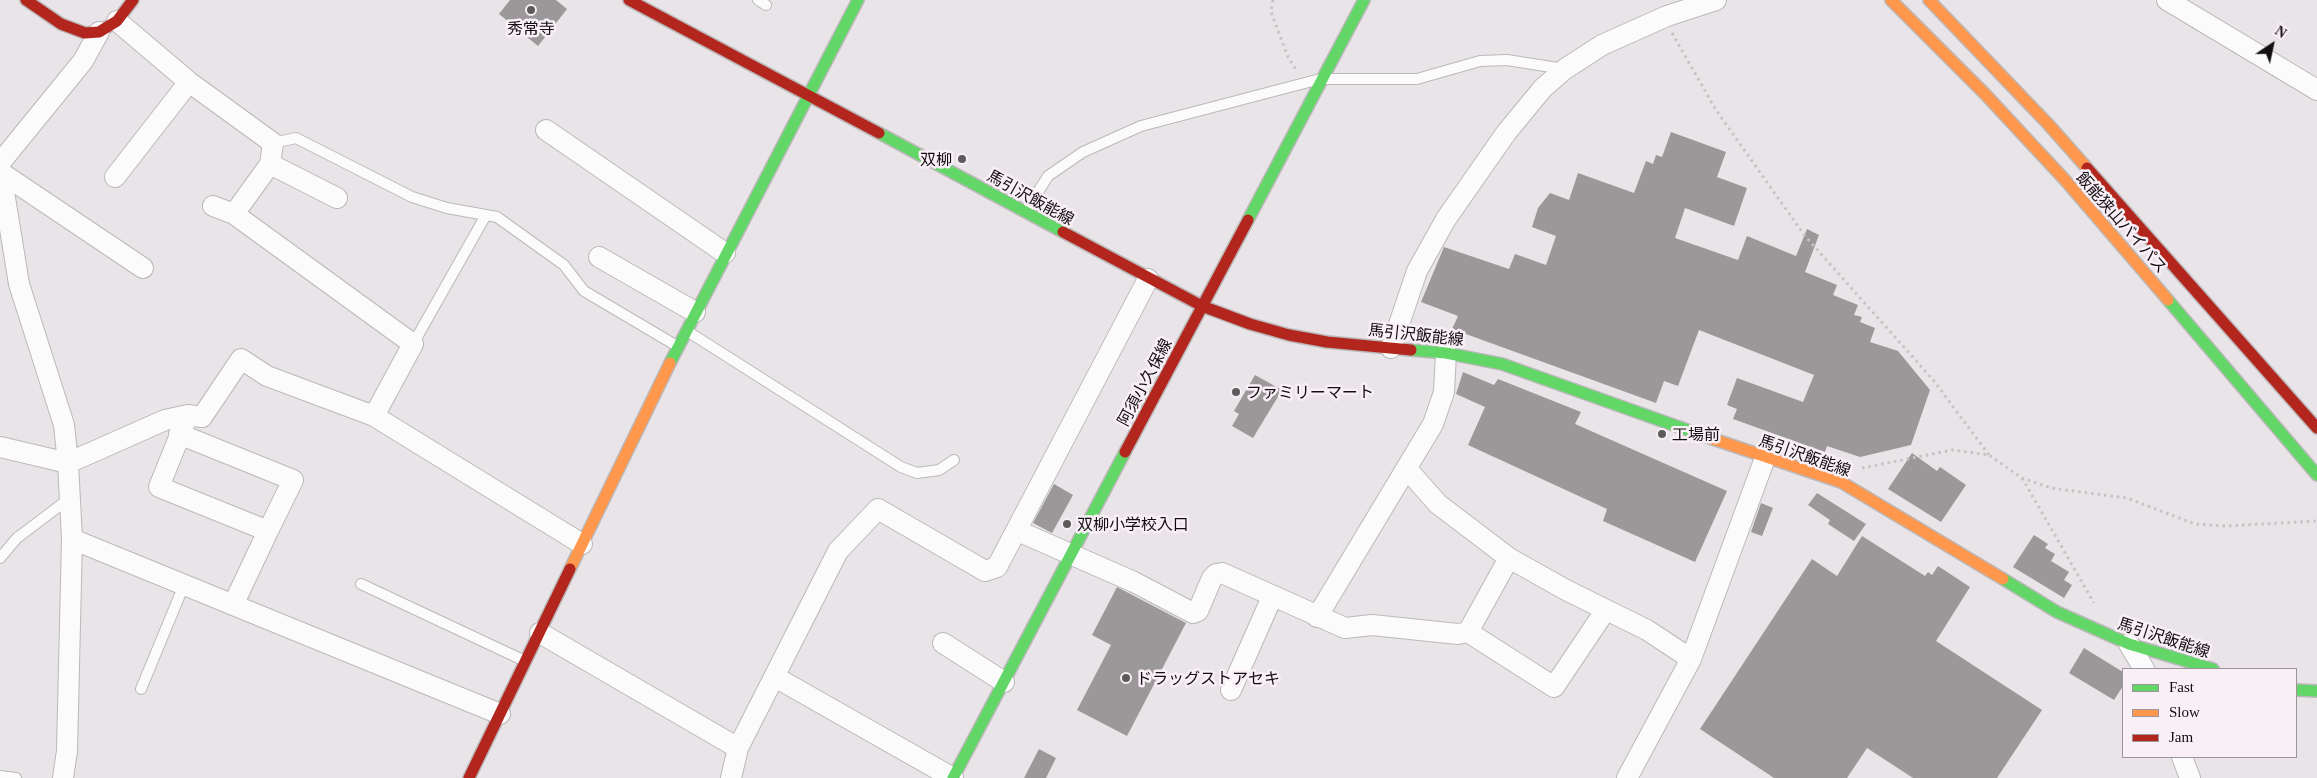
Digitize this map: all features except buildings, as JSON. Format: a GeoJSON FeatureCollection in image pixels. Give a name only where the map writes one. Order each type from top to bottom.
{"type":"FeatureCollection","features":[{"type":"Feature","properties":{"kind":"main road"},"geometry":{"type":"LineString","coordinates":[[26,0],[75,31],[85,33],[99,32],[117,21],[133,0]]}},
{"type":"Feature","properties":{"kind":"main road","name":"馬引沢飯能線"},"geometry":{"type":"LineString","coordinates":[[629,0],[806,96],[924,156],[1148,279],[1202,306],[1250,324],[1289,335],[1327,342],[1446,353],[1502,364],[1765,458],[1841,482],[1881,504],[2010,586],[2098,632],[2128,644],[2210,668]]}},
{"type":"Feature","properties":{"kind":"main road"},"geometry":{"type":"LineString","coordinates":[[469,778],[695,312],[806,96],[858,0]]}},
{"type":"Feature","properties":{"kind":"main road","name":"阿須小久保線"},"geometry":{"type":"LineString","coordinates":[[953,778],[1320,79],[1364,0]]}},
{"type":"Feature","properties":{"kind":"main road","name":"飯能狭山バイパス"},"geometry":{"type":"LineString","coordinates":[[1891,0],[1985,94],[2065,180],[2317,475]]}},
{"type":"Feature","properties":{"kind":"main road","name":"飯能狭山バイパス"},"geometry":{"type":"LineString","coordinates":[[1929,0],[2048,124],[2317,428]]}},
{"type":"Feature","properties":{"kind":"main road"},"geometry":{"type":"LineString","coordinates":[[2297,690],[2317,691]]}},
{"type":"Feature","properties":{"kind":"street"},"geometry":{"type":"LineString","coordinates":[[1390,348],[1417,271],[1446,218],[1506,133],[1543,88],[1565,69],[1602,45],[1667,16],[1716,0]]}},
{"type":"Feature","properties":{"kind":"street"},"geometry":{"type":"LineString","coordinates":[[2166,0],[2317,90]]}},
{"type":"Feature","properties":{"kind":"street"},"geometry":{"type":"LineString","coordinates":[[117,21],[189,82],[273,143],[270,164],[234,214]]}},
{"type":"Feature","properties":{"kind":"street"},"geometry":{"type":"LineString","coordinates":[[63,778],[67,751],[72,539],[68,463],[64,425],[19,284],[0,169],[83,61],[99,32]]}},
{"type":"Feature","properties":{"kind":"street"},"geometry":{"type":"LineString","coordinates":[[115,177],[189,82]]}},
{"type":"Feature","properties":{"kind":"street"},"geometry":{"type":"LineString","coordinates":[[546,130],[725,253]]}},
{"type":"Feature","properties":{"kind":"street"},"geometry":{"type":"LineString","coordinates":[[270,164],[337,198]]}},
{"type":"Feature","properties":{"kind":"street"},"geometry":{"type":"LineString","coordinates":[[0,169],[143,268]]}},
{"type":"Feature","properties":{"kind":"street"},"geometry":{"type":"LineString","coordinates":[[214,206],[234,214],[413,344],[374,416]]}},
{"type":"Feature","properties":{"kind":"street"},"geometry":{"type":"LineString","coordinates":[[599,257],[695,312]]}},
{"type":"Feature","properties":{"kind":"street"},"geometry":{"type":"LineString","coordinates":[[730,778],[738,748],[838,551],[878,509],[986,571],[997,567],[1018,531],[1148,279]]}},
{"type":"Feature","properties":{"kind":"street"},"geometry":{"type":"LineString","coordinates":[[1316,617],[1433,424],[1444,392],[1446,353]]}},
{"type":"Feature","properties":{"kind":"street"},"geometry":{"type":"LineString","coordinates":[[0,447],[68,463],[165,420],[188,415],[202,417],[241,359],[267,376],[374,416],[582,544]]}},
{"type":"Feature","properties":{"kind":"street"},"geometry":{"type":"LineString","coordinates":[[188,415],[159,487],[268,531]]}},
{"type":"Feature","properties":{"kind":"street"},"geometry":{"type":"LineString","coordinates":[[179,434],[293,480],[233,605]]}},
{"type":"Feature","properties":{"kind":"street"},"geometry":{"type":"LineString","coordinates":[[1627,778],[1691,659],[1765,458]]}},
{"type":"Feature","properties":{"kind":"street"},"geometry":{"type":"LineString","coordinates":[[1407,469],[1438,504],[1509,558],[1605,611],[1647,630],[1691,659]]}},
{"type":"Feature","properties":{"kind":"street"},"geometry":{"type":"LineString","coordinates":[[1018,531],[1134,582],[1193,612],[1198,611],[1212,578],[1216,574],[1222,573],[1316,617],[1345,628],[1372,626],[1458,634],[1468,632],[1554,687],[1605,611]]}},
{"type":"Feature","properties":{"kind":"street"},"geometry":{"type":"LineString","coordinates":[[72,539],[500,714]]}},
{"type":"Feature","properties":{"kind":"street"},"geometry":{"type":"LineString","coordinates":[[1468,632],[1509,558]]}},
{"type":"Feature","properties":{"kind":"street"},"geometry":{"type":"LineString","coordinates":[[1231,690],[1272,596]]}},
{"type":"Feature","properties":{"kind":"street"},"geometry":{"type":"LineString","coordinates":[[540,634],[738,748]]}},
{"type":"Feature","properties":{"kind":"street"},"geometry":{"type":"LineString","coordinates":[[943,643],[1004,682]]}},
{"type":"Feature","properties":{"kind":"street"},"geometry":{"type":"LineString","coordinates":[[2128,644],[2143,668]]}},
{"type":"Feature","properties":{"kind":"street"},"geometry":{"type":"LineString","coordinates":[[775,677],[953,778]]}},
{"type":"Feature","properties":{"kind":"street"},"geometry":{"type":"LineString","coordinates":[[2182,758],[2190,778]]}},
{"type":"Feature","properties":{"kind":"lane"},"geometry":{"type":"LineString","coordinates":[[1025,212],[1048,176],[1083,152],[1141,126],[1320,79],[1417,78],[1480,61],[1507,60],[1565,69]]}},
{"type":"Feature","properties":{"kind":"lane"},"geometry":{"type":"LineString","coordinates":[[273,143],[296,138],[412,197],[447,208],[497,218],[564,265],[584,291],[678,347]]}},
{"type":"Feature","properties":{"kind":"lane"},"geometry":{"type":"LineString","coordinates":[[413,344],[486,216]]}},
{"type":"Feature","properties":{"kind":"lane"},"geometry":{"type":"LineString","coordinates":[[686,330],[901,467],[917,473],[939,470],[954,460]]}},
{"type":"Feature","properties":{"kind":"lane"},"geometry":{"type":"LineString","coordinates":[[0,558],[17,538],[70,498]]}},
{"type":"Feature","properties":{"kind":"lane"},"geometry":{"type":"LineString","coordinates":[[361,584],[526,662]]}},
{"type":"Feature","properties":{"kind":"lane"},"geometry":{"type":"LineString","coordinates":[[141,689],[184,585]]}},
{"type":"Feature","properties":{"kind":"lane"},"geometry":{"type":"LineString","coordinates":[[0,776],[16,778]]}},
{"type":"Feature","properties":{"kind":"path"},"geometry":{"type":"LineString","coordinates":[[1274,0],[1272,12],[1288,57],[1304,83]]}},
{"type":"Feature","properties":{"kind":"path"},"geometry":{"type":"LineString","coordinates":[[1667,16],[1674,39],[1716,110],[1805,236],[1934,381],[1989,455],[2022,478],[2051,488],[2127,498],[2195,524],[2225,526],[2317,521]]}},
{"type":"Feature","properties":{"kind":"path"},"geometry":{"type":"LineString","coordinates":[[1841,482],[1858,469],[1952,450],[1989,455]]}},
{"type":"Feature","properties":{"kind":"path"},"geometry":{"type":"LineString","coordinates":[[2022,478],[2098,611],[2098,632]]}},
{"type":"Feature","properties":{"kind":"traffic: fast"},"geometry":{"type":"LineString","coordinates":[[670,363],[858,0]]}},
{"type":"Feature","properties":{"kind":"traffic: fast"},"geometry":{"type":"LineString","coordinates":[[1248,220],[1364,0]]}},
{"type":"Feature","properties":{"kind":"traffic: fast"},"geometry":{"type":"LineString","coordinates":[[879,133],[1063,232]]}},
{"type":"Feature","properties":{"kind":"traffic: fast"},"geometry":{"type":"LineString","coordinates":[[2168,300],[2317,475]]}},
{"type":"Feature","properties":{"kind":"traffic: fast"},"geometry":{"type":"LineString","coordinates":[[1411,350],[1446,353],[1502,364],[1707,437]]}},
{"type":"Feature","properties":{"kind":"traffic: fast"},"geometry":{"type":"LineString","coordinates":[[953,778],[1125,452]]}},
{"type":"Feature","properties":{"kind":"traffic: fast"},"geometry":{"type":"LineString","coordinates":[[2003,579],[2057,612],[2129,644],[2210,668]]}},
{"type":"Feature","properties":{"kind":"traffic: fast"},"geometry":{"type":"LineString","coordinates":[[2297,690],[2317,691]]}},
{"type":"Feature","properties":{"kind":"traffic: slow"},"geometry":{"type":"LineString","coordinates":[[1891,0],[1985,94],[2065,180],[2168,300]]}},
{"type":"Feature","properties":{"kind":"traffic: slow"},"geometry":{"type":"LineString","coordinates":[[1929,0],[2048,124],[2087,168]]}},
{"type":"Feature","properties":{"kind":"traffic: slow"},"geometry":{"type":"LineString","coordinates":[[570,569],[670,363]]}},
{"type":"Feature","properties":{"kind":"traffic: slow"},"geometry":{"type":"LineString","coordinates":[[1707,437],[1841,482],[2003,579]]}},
{"type":"Feature","properties":{"kind":"traffic: jam"},"geometry":{"type":"LineString","coordinates":[[26,0],[61,24],[85,33],[99,32],[117,21],[133,0]]}},
{"type":"Feature","properties":{"kind":"traffic: jam"},"geometry":{"type":"LineString","coordinates":[[629,0],[879,133]]}},
{"type":"Feature","properties":{"kind":"traffic: jam"},"geometry":{"type":"LineString","coordinates":[[2087,168],[2317,428]]}},
{"type":"Feature","properties":{"kind":"traffic: jam"},"geometry":{"type":"LineString","coordinates":[[1125,452],[1248,220]]}},
{"type":"Feature","properties":{"kind":"traffic: jam"},"geometry":{"type":"LineString","coordinates":[[1063,232],[1202,306],[1250,324],[1289,335],[1327,342],[1411,350]]}},
{"type":"Feature","properties":{"kind":"traffic: jam"},"geometry":{"type":"LineString","coordinates":[[469,778],[570,569]]}},
{"type":"Feature","properties":{"kind":"place","name":"秀常寺"},"geometry":{"type":"Point","coordinates":[531,10]}},
{"type":"Feature","properties":{"kind":"place","name":"双柳"},"geometry":{"type":"Point","coordinates":[962,159]}},
{"type":"Feature","properties":{"kind":"place","name":"ファミリーマート"},"geometry":{"type":"Point","coordinates":[1236,392]}},
{"type":"Feature","properties":{"kind":"place","name":"工場前"},"geometry":{"type":"Point","coordinates":[1662,434]}},
{"type":"Feature","properties":{"kind":"place","name":"双柳小学校入口"},"geometry":{"type":"Point","coordinates":[1067,524]}},
{"type":"Feature","properties":{"kind":"place","name":"ドラッグストアセキ"},"geometry":{"type":"Point","coordinates":[1126,678]}}]}
